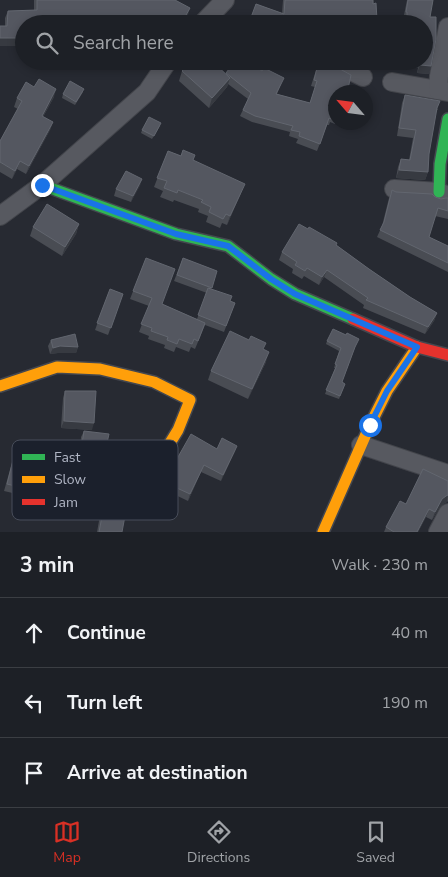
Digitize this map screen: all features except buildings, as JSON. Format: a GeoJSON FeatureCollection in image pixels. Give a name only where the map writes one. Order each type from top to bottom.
{"type":"FeatureCollection","features":[{"type":"Feature","properties":{"kind":"street"},"geometry":{"type":"LineString","coordinates":[[211,15],[225,0]]}},
{"type":"Feature","properties":{"kind":"street"},"geometry":{"type":"LineString","coordinates":[[392,82],[443,91],[439,76],[448,27]]}},
{"type":"Feature","properties":{"kind":"street"},"geometry":{"type":"LineString","coordinates":[[1,212],[42,185],[147,92],[162,70]]}},
{"type":"Feature","properties":{"kind":"street"},"geometry":{"type":"LineString","coordinates":[[349,70],[363,77]]}},
{"type":"Feature","properties":{"kind":"street"},"geometry":{"type":"LineString","coordinates":[[394,189],[443,194],[440,164],[448,119]]}},
{"type":"Feature","properties":{"kind":"street"},"geometry":{"type":"LineString","coordinates":[[42,185],[176,234],[228,246],[271,279],[295,294],[417,347],[448,355]]}},
{"type":"Feature","properties":{"kind":"street"},"geometry":{"type":"LineString","coordinates":[[323,532],[387,391],[417,347]]}},
{"type":"Feature","properties":{"kind":"street"},"geometry":{"type":"LineString","coordinates":[[0,386],[56,367],[100,370],[154,382],[190,400],[172,440]]}},
{"type":"Feature","properties":{"kind":"street"},"geometry":{"type":"LineString","coordinates":[[361,445],[448,474]]}},
{"type":"Feature","properties":{"kind":"street"},"geometry":{"type":"LineString","coordinates":[[438,532],[448,513]]}},
{"type":"Feature","properties":{"kind":"traffic: fast"},"geometry":{"type":"LineString","coordinates":[[439,192],[440,164],[448,119]]}},
{"type":"Feature","properties":{"kind":"traffic: fast"},"geometry":{"type":"LineString","coordinates":[[42,185],[176,234],[228,246],[271,279],[295,294],[353,319]]}},
{"type":"Feature","properties":{"kind":"traffic: slow"},"geometry":{"type":"LineString","coordinates":[[323,532],[387,391],[417,347]]}},
{"type":"Feature","properties":{"kind":"traffic: slow"},"geometry":{"type":"LineString","coordinates":[[0,386],[57,367],[100,369],[154,382],[190,400],[172,440]]}},
{"type":"Feature","properties":{"kind":"traffic: jam"},"geometry":{"type":"LineString","coordinates":[[353,319],[417,347],[448,355]]}},
{"type":"Feature","properties":{"kind":"route"},"geometry":{"type":"LineString","coordinates":[[42,185],[176,234],[228,246],[271,279],[295,294],[417,347],[387,391],[370,425]]}}]}
